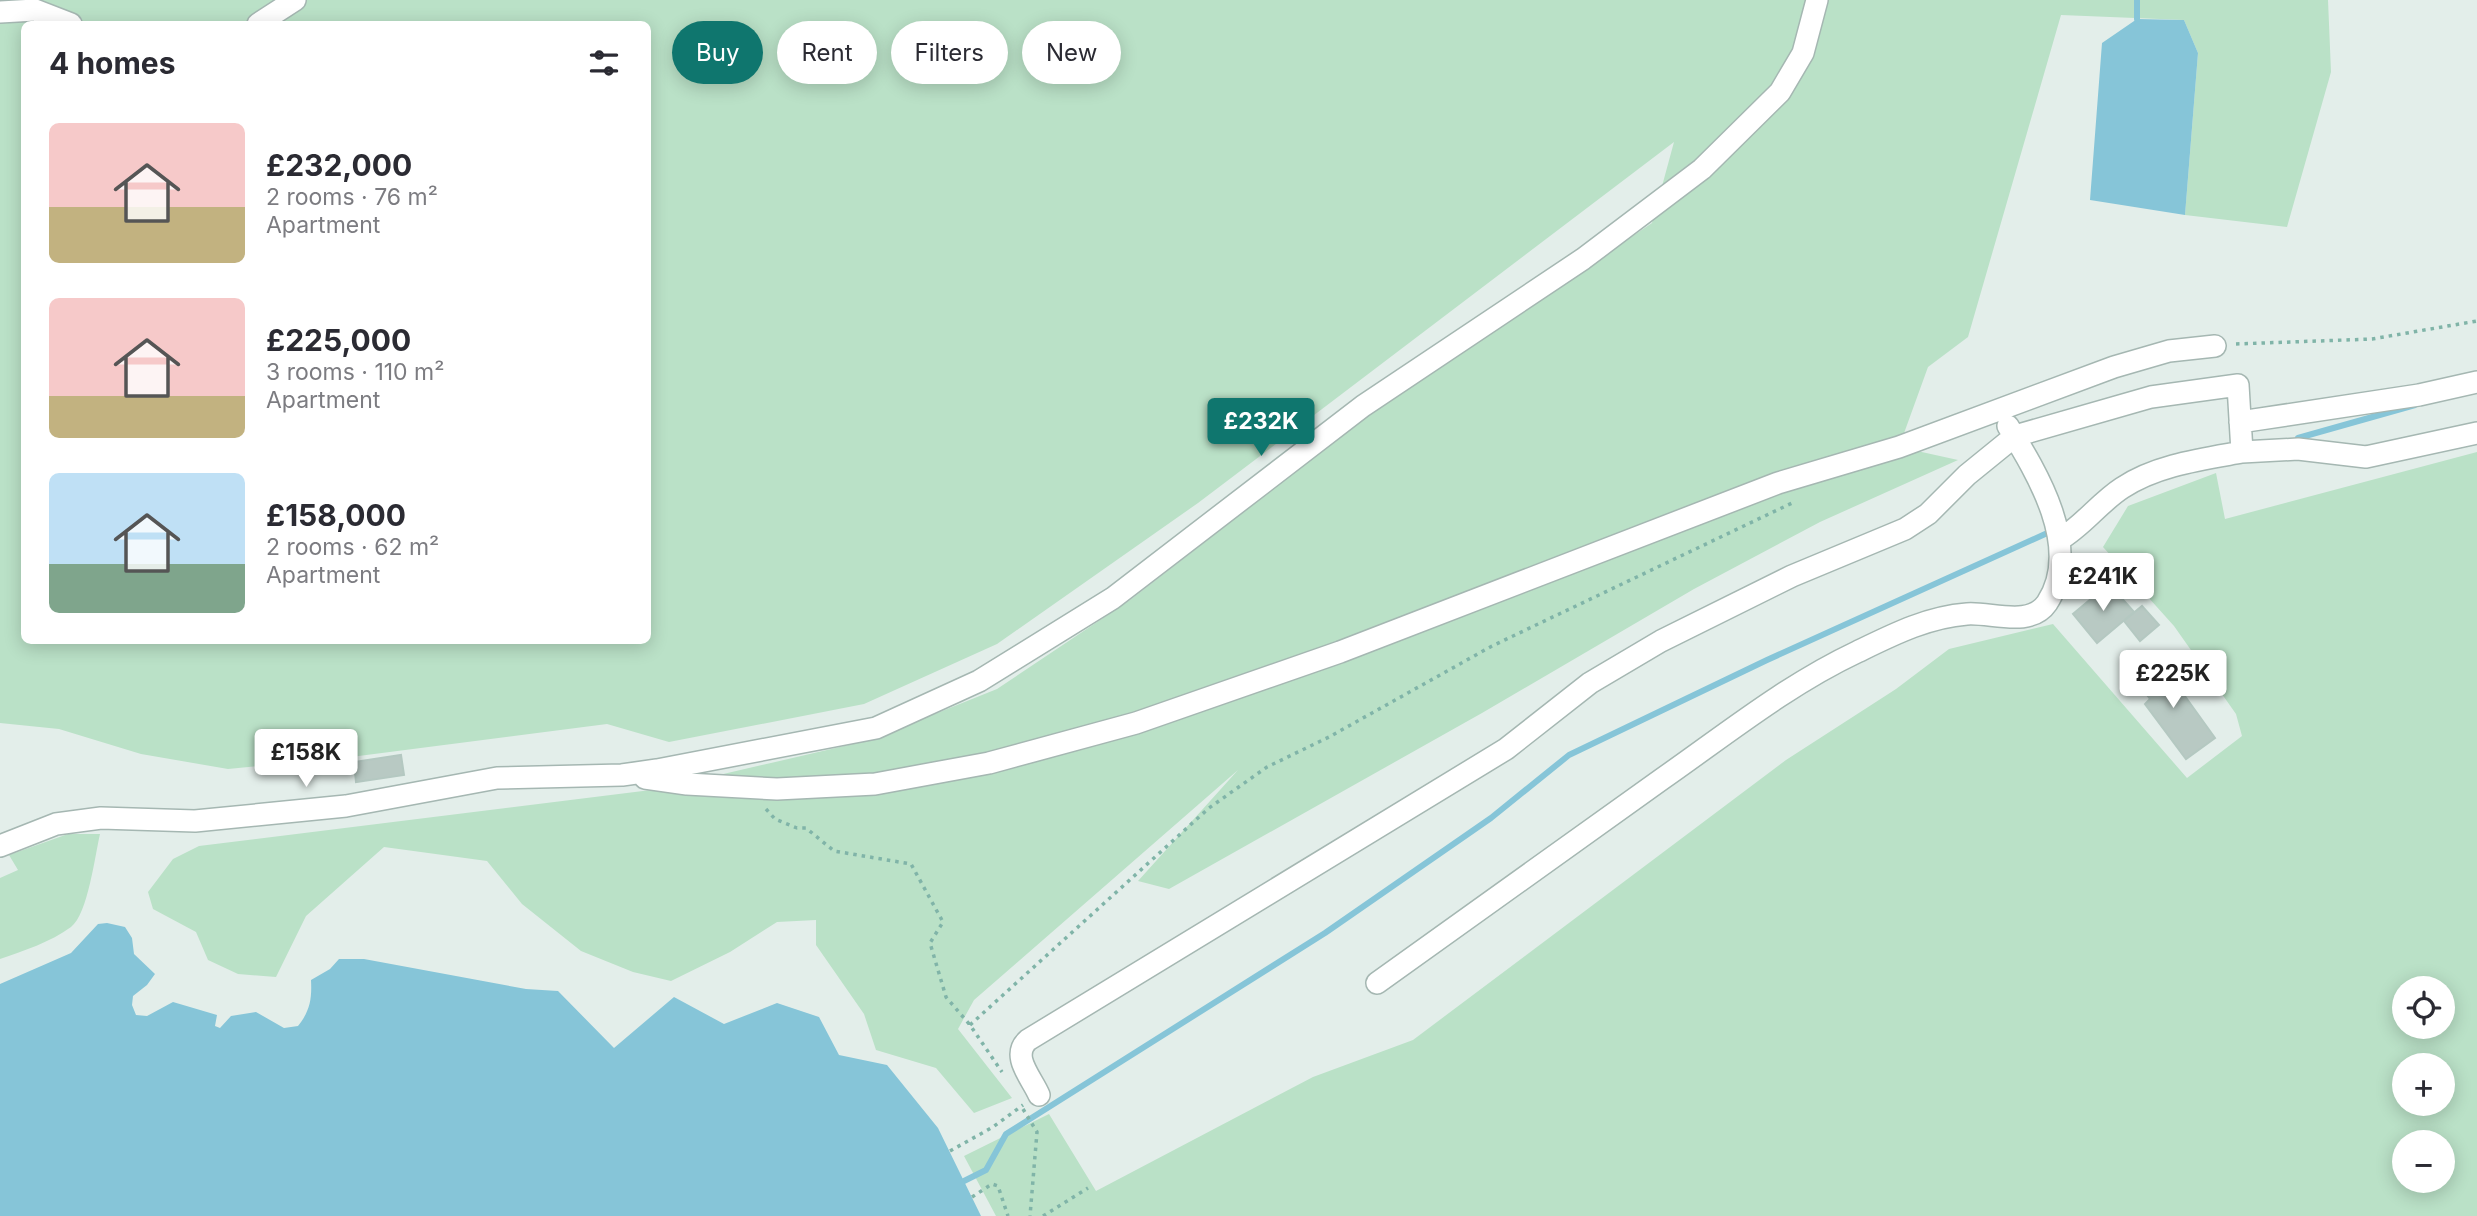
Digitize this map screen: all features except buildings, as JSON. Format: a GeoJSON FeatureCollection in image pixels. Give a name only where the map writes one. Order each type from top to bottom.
{"type":"FeatureCollection","features":[{"type":"Feature","properties":{"kind":"street"},"geometry":{"type":"LineString","coordinates":[[263,21],[295,0]]}},
{"type":"Feature","properties":{"kind":"street"},"geometry":{"type":"LineString","coordinates":[[0,846],[56,824],[101,818],[195,821],[346,806],[497,778],[622,775],[876,728],[979,681],[1113,598],[1363,406],[1583,259],[1702,169],[1780,92],[1803,53],[1817,0]]}},
{"type":"Feature","properties":{"kind":"street"},"geometry":{"type":"LineString","coordinates":[[0,12],[35,10],[63,21]]}},
{"type":"Feature","properties":{"kind":"street"},"geometry":{"type":"LineString","coordinates":[[622,775],[687,784],[776,789],[875,784],[1003,760],[1136,723],[1340,652],[1778,483],[1899,447],[2114,367],[2169,351],[2215,346]]}},
{"type":"Feature","properties":{"kind":"street"},"geometry":{"type":"LineString","coordinates":[[2240,422],[2419,395],[2477,382]]}},
{"type":"Feature","properties":{"kind":"street"},"geometry":{"type":"LineString","coordinates":[[1030,1101],[1020,1053],[1021,1046],[1028,1040],[1506,749],[1590,683],[1661,641],[1779,582],[1905,528],[1928,514],[1967,475],[2015,436],[2151,397],[2238,385],[2242,452]]}},
{"type":"Feature","properties":{"kind":"street"},"geometry":{"type":"LineString","coordinates":[[1377,983],[1768,704],[1818,673],[1896,633],[1935,619],[1968,614],[2014,617],[2039,611],[2051,596],[2059,569],[2059,540],[2037,477],[2006,422],[1994,413]]}},
{"type":"Feature","properties":{"kind":"street"},"geometry":{"type":"LineString","coordinates":[[2059,540],[2075,531],[2122,487],[2163,469],[2242,452],[2298,449],[2366,457],[2477,433]]}},
{"type":"Feature","properties":{"kind":"path"},"geometry":{"type":"LineString","coordinates":[[2215,346],[2372,338],[2477,321]]}},
{"type":"Feature","properties":{"kind":"path"},"geometry":{"type":"LineString","coordinates":[[970,1025],[1209,808],[1267,767],[1329,737],[1492,646],[1802,498]]}},
{"type":"Feature","properties":{"kind":"path"},"geometry":{"type":"LineString","coordinates":[[763,806],[775,819],[797,828],[806,828],[834,850],[911,864],[943,922],[930,943],[946,997],[970,1025],[994,1060]]}},
{"type":"Feature","properties":{"kind":"path"},"geometry":{"type":"LineString","coordinates":[[950,1152],[1030,1101]]}},
{"type":"Feature","properties":{"kind":"path"},"geometry":{"type":"LineString","coordinates":[[1026,1115],[1037,1132],[1030,1216]]}},
{"type":"Feature","properties":{"kind":"path"},"geometry":{"type":"LineString","coordinates":[[972,1197],[992,1184],[998,1186],[1008,1216]]}},
{"type":"Feature","properties":{"kind":"path"},"geometry":{"type":"LineString","coordinates":[[1043,1216],[1088,1188]]}},
{"type":"Feature","properties":{"kind":"green space"},"geometry":{"type":"Polygon","coordinates":[[[0,0],[2328,0],[2331,72],[2287,227],[2185,215],[2198,53],[2184,20],[2061,15],[1968,337],[1928,367],[1899,447],[1958,460],[1820,522],[1694,589],[1482,713],[1169,889],[1138,881],[1238,770],[974,1000],[958,1029],[1012,1098],[974,1113],[936,1068],[876,1050],[864,1014],[816,945],[816,920],[777,922],[730,952],[671,981],[633,972],[581,951],[522,904],[487,861],[384,847],[306,916],[276,977],[238,974],[208,960],[196,932],[153,909],[148,892],[173,859],[199,846],[659,789],[870,740],[997,689],[1130,600],[1378,408],[1652,223],[1674,142],[1198,503],[997,644],[864,704],[669,742],[607,724],[343,758],[228,769],[141,754],[59,729],[0,723],[0,0]]]}},
{"type":"Feature","properties":{"kind":"green space"},"geometry":{"type":"Polygon","coordinates":[[[2477,452],[2477,1216],[996,1216],[964,1156],[1049,1114],[1096,1191],[1313,1077],[1413,1040],[1786,760],[1896,689],[1949,649],[2053,624],[2187,778],[2242,736],[2236,714],[2174,626],[2103,547],[2128,506],[2216,473],[2225,519],[2477,452]]]}},
{"type":"Feature","properties":{"kind":"green space"},"geometry":{"type":"Polygon","coordinates":[[[68,834],[100,834],[86,897],[77,920],[55,937],[0,959],[0,878],[18,870],[9,855],[68,834]]]}},
{"type":"Feature","properties":{"kind":"water"},"geometry":{"type":"Polygon","coordinates":[[[2137,19],[2184,20],[2198,53],[2185,215],[2090,200],[2102,43],[2137,19]]]}},
{"type":"Feature","properties":{"kind":"water"},"geometry":{"type":"Polygon","coordinates":[[[98,924],[125,927],[132,938],[134,954],[155,974],[147,985],[133,996],[132,1005],[136,1015],[147,1016],[173,1002],[217,1015],[215,1026],[220,1028],[231,1016],[256,1012],[284,1028],[298,1026],[309,1004],[311,980],[330,969],[339,959],[364,959],[526,989],[558,991],[614,1048],[674,997],[724,1024],[777,1003],[819,1017],[839,1055],[887,1065],[938,1128],[981,1216],[0,1216],[0,984],[71,953],[98,924]]]}},
{"type":"Feature","properties":{"kind":"waterway"},"geometry":{"type":"LineString","coordinates":[[2137,0],[2137,19]]}},
{"type":"Feature","properties":{"kind":"waterway"},"geometry":{"type":"LineString","coordinates":[[2298,438],[2415,405]]}},
{"type":"Feature","properties":{"kind":"waterway"},"geometry":{"type":"LineString","coordinates":[[964,1181],[986,1170],[1006,1134],[1325,933],[1491,818],[1569,755],[1767,660],[2054,530]]}}]}
